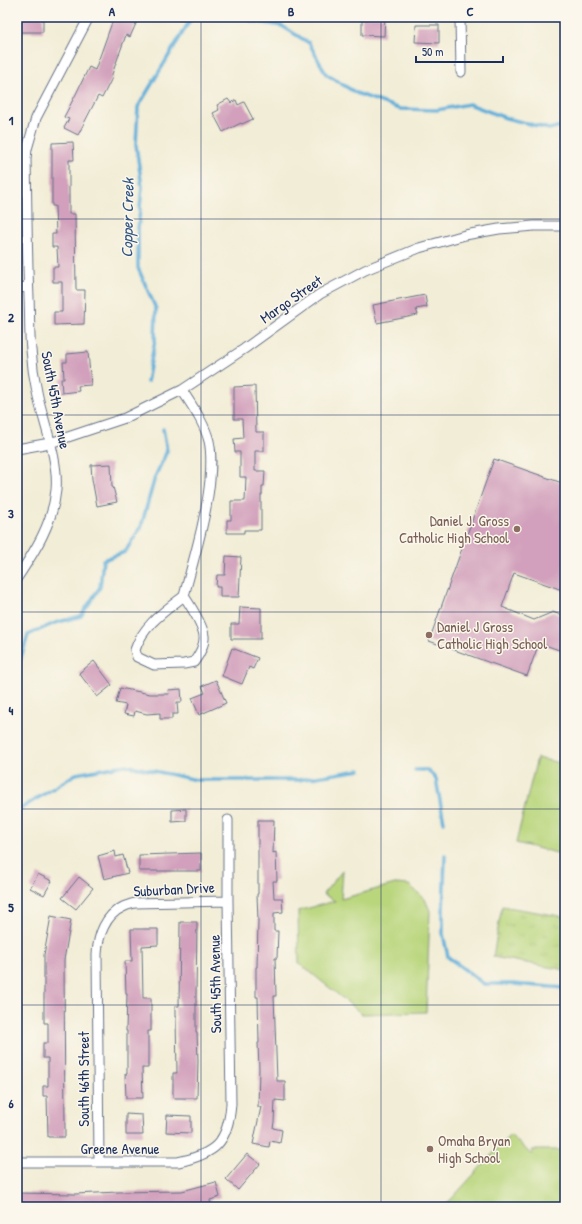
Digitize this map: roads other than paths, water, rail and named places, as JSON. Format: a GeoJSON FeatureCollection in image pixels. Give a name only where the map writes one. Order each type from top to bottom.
{"type":"FeatureCollection","features":[{"type":"Feature","properties":{"kind":"street","name":"South 45th Avenue"},"geometry":{"type":"LineString","coordinates":[[17,578],[45,531],[53,511],[56,489],[50,443],[37,392],[31,349],[28,287],[27,149],[36,118],[89,17]]}},
{"type":"Feature","properties":{"kind":"street"},"geometry":{"type":"LineString","coordinates":[[460,17],[461,72]]}},
{"type":"Feature","properties":{"kind":"street"},"geometry":{"type":"LineString","coordinates":[[17,148],[27,149]]}},
{"type":"Feature","properties":{"kind":"street","name":"Margo Street"},"geometry":{"type":"LineString","coordinates":[[17,449],[50,443],[126,418],[182,390],[244,350],[320,294],[365,270],[420,248],[465,235],[499,229],[534,226],[565,226]]}},
{"type":"Feature","properties":{"kind":"street"},"geometry":{"type":"LineString","coordinates":[[17,288],[28,287]]}},
{"type":"Feature","properties":{"kind":"street"},"geometry":{"type":"LineString","coordinates":[[182,390],[204,426],[209,441],[212,460],[208,500],[200,538],[184,596],[159,615],[145,630],[138,640],[135,650],[137,657],[154,664],[184,664],[194,662],[202,652],[205,636],[198,619],[184,596]]}},
{"type":"Feature","properties":{"kind":"street","name":"South 45th Avenue"},"geometry":{"type":"LineString","coordinates":[[218,1145],[227,1130],[230,1119],[231,1104],[228,820]]}},
{"type":"Feature","properties":{"kind":"street","name":"Suburban Drive"},"geometry":{"type":"LineString","coordinates":[[97,995],[98,943],[100,934],[112,914],[122,907],[135,903],[228,901]]}},
{"type":"Feature","properties":{"kind":"street","name":"South 46th Street"},"geometry":{"type":"LineString","coordinates":[[97,995],[99,1162]]}},
{"type":"Feature","properties":{"kind":"street","name":"Greene Avenue"},"geometry":{"type":"LineString","coordinates":[[17,1162],[178,1162],[194,1159],[208,1153],[218,1145]]}},
{"type":"Feature","properties":{"kind":"waterway","name":"Copper Creek"},"geometry":{"type":"LineString","coordinates":[[147,382],[155,340],[156,309],[138,268],[138,230],[142,187],[136,145],[138,107],[192,17]]}},
{"type":"Feature","properties":{"kind":"waterway"},"geometry":{"type":"LineString","coordinates":[[245,17],[251,21],[282,26],[309,43],[326,74],[356,93],[400,109],[437,110],[469,104],[506,118],[549,129],[565,125]]}},
{"type":"Feature","properties":{"kind":"waterway","name":"Copper Creek"},"geometry":{"type":"LineString","coordinates":[[17,670],[28,635],[55,623],[81,616],[100,587],[103,560],[125,552],[141,527],[155,477],[167,451],[163,429]]}},
{"type":"Feature","properties":{"kind":"waterway"},"geometry":{"type":"LineString","coordinates":[[17,811],[76,774],[125,765],[197,780],[298,780],[360,770]]}},
{"type":"Feature","properties":{"kind":"waterway"},"geometry":{"type":"LineString","coordinates":[[415,770],[428,770],[436,779],[444,822]]}},
{"type":"Feature","properties":{"kind":"waterway"},"geometry":{"type":"LineString","coordinates":[[445,855],[443,934],[448,957],[484,984],[513,984],[565,988]]}},
{"type":"Feature","properties":{"kind":"place","name":"Daniel J. Gross Catholic High School"},"geometry":{"type":"Point","coordinates":[517,529]}},
{"type":"Feature","properties":{"kind":"place","name":"Daniel J Gross Catholic High School"},"geometry":{"type":"Point","coordinates":[429,635]}},
{"type":"Feature","properties":{"kind":"place","name":"Omaha Bryan High School"},"geometry":{"type":"Point","coordinates":[430,1149]}}]}
